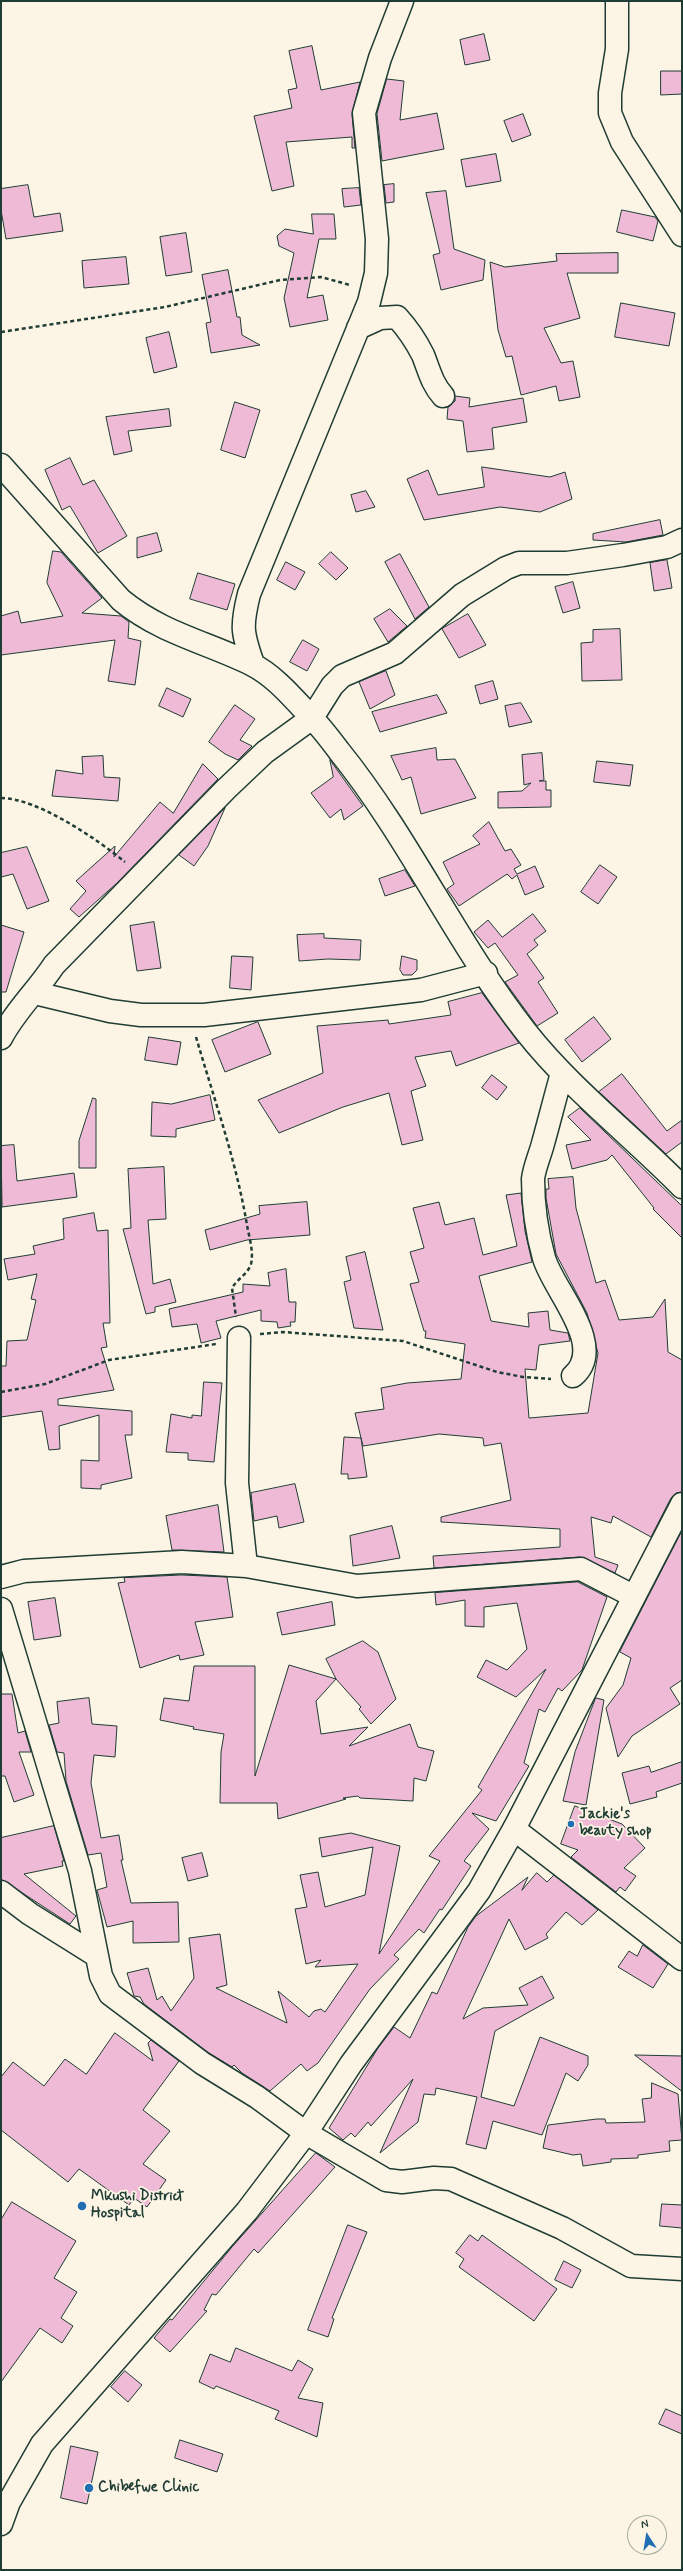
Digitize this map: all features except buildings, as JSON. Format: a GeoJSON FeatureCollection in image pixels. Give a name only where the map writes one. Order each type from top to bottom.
{"type":"FeatureCollection","features":[{"type":"Feature","properties":{"kind":"street"},"geometry":{"type":"LineString","coordinates":[[253,664],[242,635],[243,616],[249,594],[369,302],[376,273],[377,239],[364,113],[380,58],[402,1]]}},
{"type":"Feature","properties":{"kind":"street"},"geometry":{"type":"LineString","coordinates":[[617,1],[617,49],[610,93],[610,113],[622,142],[682,235]]}},
{"type":"Feature","properties":{"kind":"street"},"geometry":{"type":"LineString","coordinates":[[358,328],[380,318],[397,317],[408,329],[422,354],[434,386],[444,396]]}},
{"type":"Feature","properties":{"kind":"street"},"geometry":{"type":"LineString","coordinates":[[1,465],[121,600],[142,616],[167,630],[253,664],[271,677],[312,718],[357,773],[396,829],[456,931],[526,1031],[562,1073],[637,1142],[682,1187]]}},
{"type":"Feature","properties":{"kind":"street"},"geometry":{"type":"LineString","coordinates":[[1,1038],[12,1017],[35,993],[54,966],[142,875],[265,752],[312,718],[332,686],[342,676],[395,653],[462,595],[506,568],[519,563],[567,563],[623,556],[667,548],[682,540]]}},
{"type":"Feature","properties":{"kind":"street"},"geometry":{"type":"LineString","coordinates":[[35,993],[126,1013],[189,1015],[414,991],[486,973]]}},
{"type":"Feature","properties":{"kind":"street"},"geometry":{"type":"LineString","coordinates":[[562,1073],[533,1178],[536,1215],[544,1259],[555,1283],[574,1314],[582,1334],[585,1358],[580,1370],[573,1376]]}},
{"type":"Feature","properties":{"kind":"street"},"geometry":{"type":"LineString","coordinates":[[239,1338],[237,1483],[246,1566]]}},
{"type":"Feature","properties":{"kind":"street"},"geometry":{"type":"LineString","coordinates":[[1,2524],[9,2502],[42,2444],[247,2211],[306,2133],[351,2064],[479,1891],[514,1830],[633,1596],[682,1504]]}},
{"type":"Feature","properties":{"kind":"street"},"geometry":{"type":"LineString","coordinates":[[1,1577],[24,1571],[168,1562],[246,1566],[357,1586],[581,1569],[633,1596]]}},
{"type":"Feature","properties":{"kind":"street"},"geometry":{"type":"LineString","coordinates":[[1,1609],[80,1871],[101,1976],[110,1994],[202,2063],[257,2097],[306,2133],[386,2180],[402,2182],[434,2178],[451,2179],[562,2228],[631,2266],[682,2269]]}},
{"type":"Feature","properties":{"kind":"street"},"geometry":{"type":"LineString","coordinates":[[514,1830],[682,1959]]}},
{"type":"Feature","properties":{"kind":"street"},"geometry":{"type":"LineString","coordinates":[[1,1892],[30,1914],[97,1956]]}},
{"type":"Feature","properties":{"kind":"path"},"geometry":{"type":"LineString","coordinates":[[1,332],[165,307],[280,280],[320,277],[348,283],[369,302]]}},
{"type":"Feature","properties":{"kind":"path"},"geometry":{"type":"LineString","coordinates":[[1,798],[26,801],[99,841],[142,875]]}},
{"type":"Feature","properties":{"kind":"path"},"geometry":{"type":"LineString","coordinates":[[189,1015],[229,1142],[243,1201],[252,1254],[250,1264],[245,1274],[232,1288],[239,1338]]}},
{"type":"Feature","properties":{"kind":"path"},"geometry":{"type":"LineString","coordinates":[[1,1392],[45,1384],[109,1360],[207,1347],[239,1338],[283,1332],[403,1341],[496,1372],[523,1378],[561,1379],[573,1376]]}},
{"type":"Feature","properties":{"kind":"place","name":"Jackie's beauty shop"},"geometry":{"type":"Point","coordinates":[571,1824]}},
{"type":"Feature","properties":{"kind":"place","name":"Mkushi District Hospital"},"geometry":{"type":"Point","coordinates":[82,2206]}},
{"type":"Feature","properties":{"kind":"place","name":"Chibefwe Clinic"},"geometry":{"type":"Point","coordinates":[89,2488]}}]}
